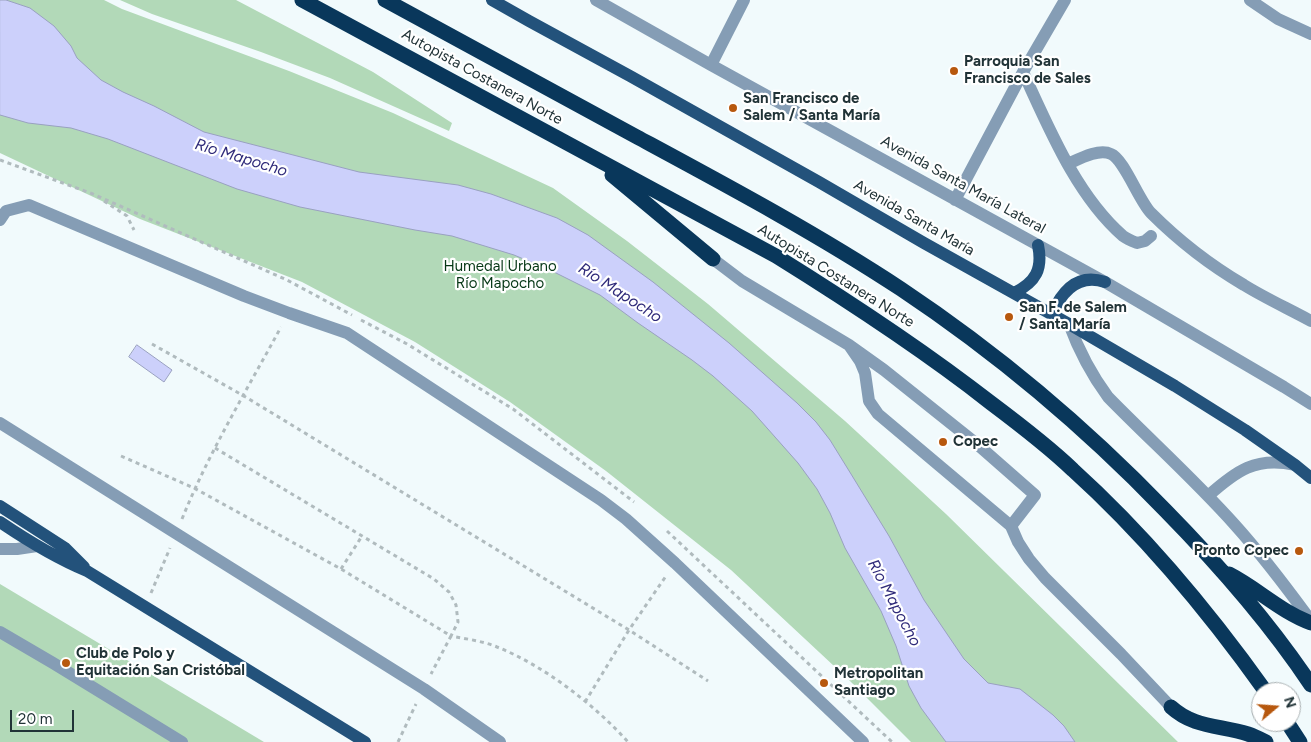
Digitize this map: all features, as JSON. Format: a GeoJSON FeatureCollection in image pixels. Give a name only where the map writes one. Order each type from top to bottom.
{"type":"FeatureCollection","features":[{"type":"Feature","properties":{"kind":"highway","name":"Autopista Costanera Norte"},"geometry":{"type":"LineString","coordinates":[[302,0],[776,256],[902,337],[1015,421],[1073,469],[1137,533],[1177,577],[1224,635],[1259,682]]}},
{"type":"Feature","properties":{"kind":"highway","name":"Autopista Costanera Norte"},"geometry":{"type":"LineString","coordinates":[[385,0],[753,200],[900,288],[953,325],[1046,397],[1097,442],[1146,490],[1220,569],[1294,660],[1311,685]]}},
{"type":"Feature","properties":{"kind":"highway"},"geometry":{"type":"LineString","coordinates":[[590,156],[713,259]]}},
{"type":"Feature","properties":{"kind":"highway"},"geometry":{"type":"LineString","coordinates":[[1220,569],[1254,588],[1289,613],[1311,622]]}},
{"type":"Feature","properties":{"kind":"highway"},"geometry":{"type":"LineString","coordinates":[[1172,707],[1192,721],[1248,734],[1266,742]]}},
{"type":"Feature","properties":{"kind":"main road","name":"Avenida Santa María"},"geometry":{"type":"LineString","coordinates":[[492,0],[1052,314],[1175,386],[1245,430],[1310,476]]}},
{"type":"Feature","properties":{"kind":"main road"},"geometry":{"type":"LineString","coordinates":[[1014,294],[1030,283],[1036,275],[1040,255],[1038,245]]}},
{"type":"Feature","properties":{"kind":"main road"},"geometry":{"type":"LineString","coordinates":[[1052,314],[1066,291],[1081,281],[1097,279],[1105,282]]}},
{"type":"Feature","properties":{"kind":"main road"},"geometry":{"type":"LineString","coordinates":[[0,506],[65,548],[87,571]]}},
{"type":"Feature","properties":{"kind":"main road"},"geometry":{"type":"LineString","coordinates":[[0,522],[37,546],[87,571],[146,606],[365,742]]}},
{"type":"Feature","properties":{"kind":"street","name":"Avenida Santa María Lateral"},"geometry":{"type":"LineString","coordinates":[[596,0],[1105,282],[1311,404]]}},
{"type":"Feature","properties":{"kind":"street"},"geometry":{"type":"LineString","coordinates":[[711,65],[744,0]]}},
{"type":"Feature","properties":{"kind":"street"},"geometry":{"type":"LineString","coordinates":[[955,200],[1023,72],[1065,0]]}},
{"type":"Feature","properties":{"kind":"street"},"geometry":{"type":"LineString","coordinates":[[1250,0],[1278,19],[1311,34]]}},
{"type":"Feature","properties":{"kind":"street"},"geometry":{"type":"LineString","coordinates":[[1023,72],[1062,154],[1092,202],[1124,238],[1136,243],[1145,241],[1151,236]]}},
{"type":"Feature","properties":{"kind":"street"},"geometry":{"type":"LineString","coordinates":[[1068,164],[1100,152],[1114,154],[1149,211],[1189,248],[1244,286],[1311,321]]}},
{"type":"Feature","properties":{"kind":"street"},"geometry":{"type":"LineString","coordinates":[[0,220],[6,211],[29,205],[244,296],[289,314],[347,333],[601,500],[675,563],[863,742]]}},
{"type":"Feature","properties":{"kind":"street"},"geometry":{"type":"LineString","coordinates":[[713,259],[742,281],[849,345],[926,403],[1035,495],[1011,526]]}},
{"type":"Feature","properties":{"kind":"street"},"geometry":{"type":"LineString","coordinates":[[1069,324],[1087,366],[1108,397],[1236,526],[1311,622]]}},
{"type":"Feature","properties":{"kind":"street"},"geometry":{"type":"LineString","coordinates":[[849,345],[860,361],[865,373],[868,400],[878,414],[1011,526],[1018,542],[1029,559],[1045,578],[1172,707]]}},
{"type":"Feature","properties":{"kind":"street"},"geometry":{"type":"LineString","coordinates":[[0,423],[424,688],[500,742]]}},
{"type":"Feature","properties":{"kind":"street"},"geometry":{"type":"LineString","coordinates":[[1208,496],[1228,478],[1254,464],[1274,462],[1295,465]]}},
{"type":"Feature","properties":{"kind":"street"},"geometry":{"type":"LineString","coordinates":[[0,550],[17,550],[37,546]]}},
{"type":"Feature","properties":{"kind":"street"},"geometry":{"type":"LineString","coordinates":[[0,632],[182,742]]}},
{"type":"Feature","properties":{"kind":"path"},"geometry":{"type":"LineString","coordinates":[[93,194],[127,216],[141,244],[154,257]]}},
{"type":"Feature","properties":{"kind":"path"},"geometry":{"type":"LineString","coordinates":[[146,606],[194,488],[289,314]]}},
{"type":"Feature","properties":{"kind":"path"},"geometry":{"type":"LineString","coordinates":[[152,344],[244,396],[629,630],[708,681]]}},
{"type":"Feature","properties":{"kind":"path"},"geometry":{"type":"LineString","coordinates":[[215,448],[434,579],[449,592],[456,605],[458,622],[451,636]]}},
{"type":"Feature","properties":{"kind":"path"},"geometry":{"type":"LineString","coordinates":[[121,456],[194,488],[341,570],[451,636],[496,646],[542,669],[585,702],[628,742]]}},
{"type":"Feature","properties":{"kind":"path"},"geometry":{"type":"LineString","coordinates":[[341,570],[362,536]]}},
{"type":"Feature","properties":{"kind":"path"},"geometry":{"type":"LineString","coordinates":[[585,702],[629,630],[675,563]]}},
{"type":"Feature","properties":{"kind":"green space","name":"Humedal Urbano Río Mapocho"},"geometry":{"type":"Polygon","coordinates":[[[0,0],[104,0],[122,9],[289,71],[393,113],[553,188],[627,241],[708,304],[845,421],[946,514],[1178,742],[911,742],[849,680],[731,570],[606,471],[510,402],[415,342],[302,282],[140,219],[0,153],[0,0]]]}},
{"type":"Feature","properties":{"kind":"green space"},"geometry":{"type":"Polygon","coordinates":[[[120,0],[236,0],[373,72],[452,123],[449,131],[330,78],[152,14],[120,0]]]}},
{"type":"Feature","properties":{"kind":"green space","name":"Club de Polo y Equitación San Cristóbal"},"geometry":{"type":"Polygon","coordinates":[[[0,584],[264,742],[0,742],[0,584]]]}},
{"type":"Feature","properties":{"kind":"water","name":"Río Mapocho"},"geometry":{"type":"Polygon","coordinates":[[[0,0],[6,0],[30,8],[54,26],[71,46],[77,58],[101,80],[204,132],[359,172],[458,185],[491,194],[557,218],[588,235],[653,282],[729,343],[816,422],[830,440],[889,536],[924,600],[964,659],[988,683],[1020,689],[1053,715],[1064,726],[1075,742],[946,742],[921,708],[909,686],[896,646],[881,611],[845,548],[817,489],[798,463],[752,411],[713,376],[600,295],[552,271],[514,255],[452,236],[300,207],[237,189],[108,139],[71,128],[28,123],[0,115],[0,0]]]}},
{"type":"Feature","properties":{"kind":"water"},"geometry":{"type":"Polygon","coordinates":[[[137,345],[172,370],[164,382],[129,357],[137,345]]]}},
{"type":"Feature","properties":{"kind":"place","name":"Parroquia San Francisco de Sales"},"geometry":{"type":"Point","coordinates":[954,71]}},
{"type":"Feature","properties":{"kind":"place","name":"San Francisco de Salem / Santa María"},"geometry":{"type":"Point","coordinates":[733,108]}},
{"type":"Feature","properties":{"kind":"place","name":"San F. de Salem / Santa María"},"geometry":{"type":"Point","coordinates":[1009,317]}},
{"type":"Feature","properties":{"kind":"place","name":"Copec"},"geometry":{"type":"Point","coordinates":[943,442]}},
{"type":"Feature","properties":{"kind":"place","name":"Pronto Copec"},"geometry":{"type":"Point","coordinates":[1299,551]}},
{"type":"Feature","properties":{"kind":"place","name":"Club de Polo y Equitación San Cristóbal"},"geometry":{"type":"Point","coordinates":[66,663]}},
{"type":"Feature","properties":{"kind":"place","name":"Metropolitan Santiago"},"geometry":{"type":"Point","coordinates":[824,683]}}]}
